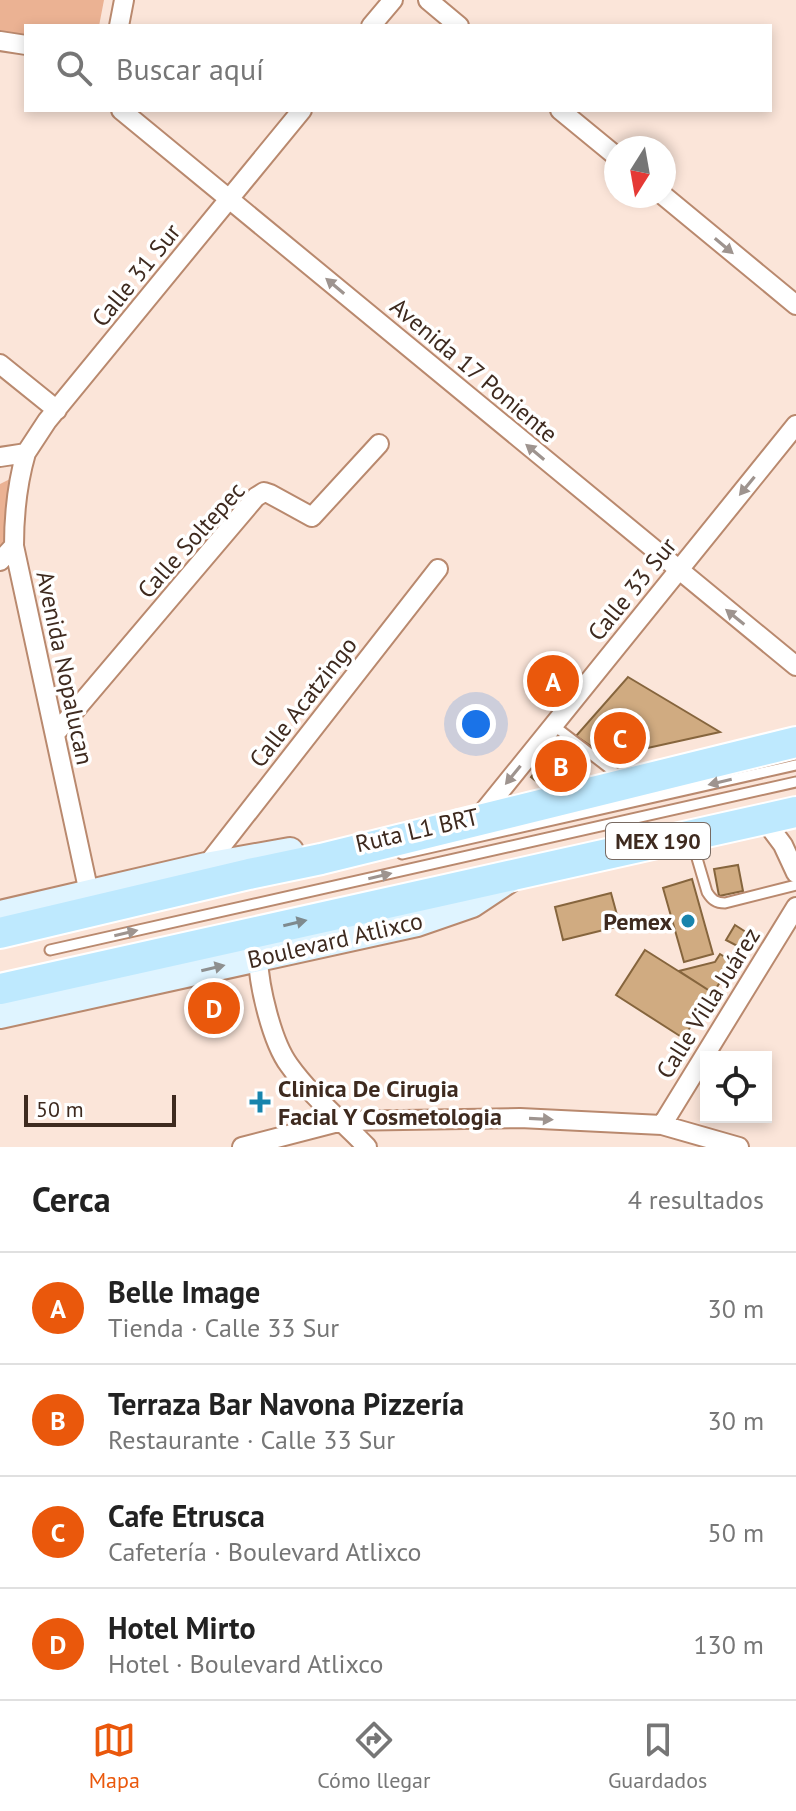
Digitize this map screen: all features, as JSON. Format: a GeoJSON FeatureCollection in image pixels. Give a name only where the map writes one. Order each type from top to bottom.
{"type":"FeatureCollection","features":[{"type":"Feature","properties":{"kind":"main road","name":"MEX 190"},"geometry":{"type":"LineString","coordinates":[[0,914],[206,866],[316,847],[345,852],[796,742]]}},
{"type":"Feature","properties":{"kind":"main road","name":"Boulevard Atlixco"},"geometry":{"type":"LineString","coordinates":[[0,989],[796,812]]}},
{"type":"Feature","properties":{"kind":"main road"},"geometry":{"type":"LineString","coordinates":[[0,933],[345,852]]}},
{"type":"Feature","properties":{"kind":"main road","name":"Boulevard Atlixco"},"geometry":{"type":"LineString","coordinates":[[0,1015],[417,923],[472,904],[520,873]]}},
{"type":"Feature","properties":{"kind":"street"},"geometry":{"type":"LineString","coordinates":[[119,24],[124,0]]}},
{"type":"Feature","properties":{"kind":"street"},"geometry":{"type":"LineString","coordinates":[[373,24],[393,0]]}},
{"type":"Feature","properties":{"kind":"street"},"geometry":{"type":"LineString","coordinates":[[428,0],[457,24]]}},
{"type":"Feature","properties":{"kind":"street"},"geometry":{"type":"LineString","coordinates":[[0,41],[24,45]]}},
{"type":"Feature","properties":{"kind":"street","name":"Avenida 17 Poniente"},"geometry":{"type":"LineString","coordinates":[[123,112],[796,666]]}},
{"type":"Feature","properties":{"kind":"street","name":"Calle 31 Sur"},"geometry":{"type":"LineString","coordinates":[[26,453],[47,421],[300,112]]}},
{"type":"Feature","properties":{"kind":"street"},"geometry":{"type":"LineString","coordinates":[[562,112],[604,146]]}},
{"type":"Feature","properties":{"kind":"street"},"geometry":{"type":"LineString","coordinates":[[676,206],[796,305]]}},
{"type":"Feature","properties":{"kind":"street"},"geometry":{"type":"LineString","coordinates":[[0,364],[57,410]]}},
{"type":"Feature","properties":{"kind":"street","name":"Calle 33 Sur"},"geometry":{"type":"LineString","coordinates":[[476,821],[796,425]]}},
{"type":"Feature","properties":{"kind":"street","name":"Calle Soltepec"},"geometry":{"type":"LineString","coordinates":[[55,734],[256,497],[264,492],[270,494],[312,517],[379,444]]}},
{"type":"Feature","properties":{"kind":"street"},"geometry":{"type":"LineString","coordinates":[[0,457],[26,453]]}},
{"type":"Feature","properties":{"kind":"street","name":"Avenida Nopalucan"},"geometry":{"type":"LineString","coordinates":[[26,453],[14,510],[14,546],[89,893]]}},
{"type":"Feature","properties":{"kind":"street"},"geometry":{"type":"LineString","coordinates":[[0,561],[14,546]]}},
{"type":"Feature","properties":{"kind":"street","name":"Calle Acatzingo"},"geometry":{"type":"LineString","coordinates":[[206,866],[438,569]]}},
{"type":"Feature","properties":{"kind":"street"},"geometry":{"type":"LineString","coordinates":[[763,818],[783,845],[796,873]]}},
{"type":"Feature","properties":{"kind":"street","name":"Calle Villa Juárez"},"geometry":{"type":"LineString","coordinates":[[662,1125],[796,907]]}},
{"type":"Feature","properties":{"kind":"street"},"geometry":{"type":"LineString","coordinates":[[258,958],[258,972],[274,1037],[288,1064],[323,1105],[367,1147]]}},
{"type":"Feature","properties":{"kind":"street"},"geometry":{"type":"LineString","coordinates":[[242,1147],[342,1121],[520,1118],[662,1125],[739,1147]]}},
{"type":"Feature","properties":{"kind":"lane"},"geometry":{"type":"LineString","coordinates":[[553,725],[628,783]]}},
{"type":"Feature","properties":{"kind":"lane","name":"Ruta L1 BRT"},"geometry":{"type":"LineString","coordinates":[[398,855],[796,765]]}},
{"type":"Feature","properties":{"kind":"lane","name":"Ruta L1 BRT"},"geometry":{"type":"LineString","coordinates":[[50,950],[796,782]]}},
{"type":"Feature","properties":{"kind":"lane"},"geometry":{"type":"LineString","coordinates":[[690,834],[707,892],[717,903],[796,885]]}},
{"type":"Feature","properties":{"kind":"shaded area"},"geometry":{"type":"Polygon","coordinates":[[[0,0],[104,0],[99,24],[24,24],[24,43],[0,38],[0,0]]]}},
{"type":"Feature","properties":{"kind":"shaded area"},"geometry":{"type":"Polygon","coordinates":[[[18,475],[13,535],[0,553],[0,484],[18,475]]]}},
{"type":"Feature","properties":{"kind":"building"},"geometry":{"type":"Polygon","coordinates":[[[628,677],[720,732],[607,757],[576,736],[628,677]]]}},
{"type":"Feature","properties":{"kind":"building"},"geometry":{"type":"Polygon","coordinates":[[[558,742],[589,766],[537,782],[531,777],[558,742]]]}},
{"type":"Feature","properties":{"kind":"building","name":"Pemex"},"geometry":{"type":"Polygon","coordinates":[[[738,865],[743,891],[719,896],[714,869],[738,865]]]}},
{"type":"Feature","properties":{"kind":"building","name":"Pemex"},"geometry":{"type":"Polygon","coordinates":[[[692,879],[713,954],[684,962],[663,888],[692,879]]]}},
{"type":"Feature","properties":{"kind":"building"},"geometry":{"type":"Polygon","coordinates":[[[611,893],[620,926],[563,940],[555,907],[611,893]]]}},
{"type":"Feature","properties":{"kind":"building"},"geometry":{"type":"Polygon","coordinates":[[[735,925],[749,934],[741,948],[726,940],[735,925]]]}},
{"type":"Feature","properties":{"kind":"building"},"geometry":{"type":"Polygon","coordinates":[[[645,950],[713,993],[683,1038],[616,995],[645,950]]]}},
{"type":"Feature","properties":{"kind":"building"},"geometry":{"type":"Polygon","coordinates":[[[720,954],[733,962],[713,993],[679,971],[715,962],[720,954]]]}},
{"type":"Feature","properties":{"kind":"place","name":"Belle Image"},"geometry":{"type":"Point","coordinates":[553,681]}},
{"type":"Feature","properties":{"kind":"place","name":"Cafe Etrusca"},"geometry":{"type":"Point","coordinates":[620,738]}},
{"type":"Feature","properties":{"kind":"place","name":"Terraza Bar Navona Pizzería"},"geometry":{"type":"Point","coordinates":[561,766]}},
{"type":"Feature","properties":{"kind":"place","name":"Pemex"},"geometry":{"type":"Point","coordinates":[688,921]}},
{"type":"Feature","properties":{"kind":"place","name":"Hotel Mirto"},"geometry":{"type":"Point","coordinates":[214,1008]}},
{"type":"Feature","properties":{"kind":"place","name":"Clinica De Cirugia Facial Y Cosmetologia"},"geometry":{"type":"Point","coordinates":[260,1102]}}]}
